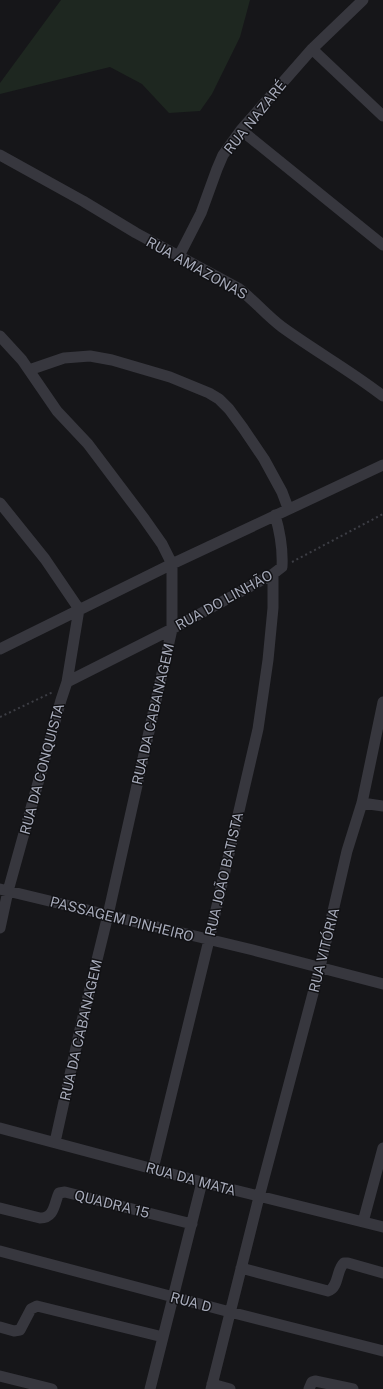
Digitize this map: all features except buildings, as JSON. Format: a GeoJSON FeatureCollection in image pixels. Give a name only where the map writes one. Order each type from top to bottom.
{"type":"FeatureCollection","features":[{"type":"Feature","properties":{"kind":"street","name":"RUA NAZARÉ"},"geometry":{"type":"LineString","coordinates":[[179,256],[201,212],[223,156],[241,130],[312,49],[363,0]]}},
{"type":"Feature","properties":{"kind":"street"},"geometry":{"type":"LineString","coordinates":[[312,49],[383,116]]}},
{"type":"Feature","properties":{"kind":"street"},"geometry":{"type":"LineString","coordinates":[[241,130],[383,245]]}},
{"type":"Feature","properties":{"kind":"street","name":"RUA AMAZONAS"},"geometry":{"type":"LineString","coordinates":[[0,155],[83,201],[136,234],[238,288],[247,294],[280,326],[383,396]]}},
{"type":"Feature","properties":{"kind":"street","name":"RUA DA CABANAGEM"},"geometry":{"type":"LineString","coordinates":[[0,336],[22,360],[57,411],[88,444],[151,527],[172,564],[172,629],[55,1142]]}},
{"type":"Feature","properties":{"kind":"street"},"geometry":{"type":"LineString","coordinates":[[29,370],[64,358],[90,356],[112,360],[170,377],[209,393],[219,399],[229,409],[243,428],[264,459],[282,492],[288,508]]}},
{"type":"Feature","properties":{"kind":"street"},"geometry":{"type":"LineString","coordinates":[[0,649],[288,508],[383,465]]}},
{"type":"Feature","properties":{"kind":"street"},"geometry":{"type":"LineString","coordinates":[[0,503],[45,559],[79,609]]}},
{"type":"Feature","properties":{"kind":"street"},"geometry":{"type":"LineString","coordinates":[[275,515],[281,536],[283,554],[282,567]]}},
{"type":"Feature","properties":{"kind":"street","name":"RUA DO LINHÃO"},"geometry":{"type":"LineString","coordinates":[[67,682],[172,629],[273,574],[282,567]]}},
{"type":"Feature","properties":{"kind":"street","name":"RUA JOÃO BATISTA"},"geometry":{"type":"LineString","coordinates":[[153,1169],[209,940],[258,729],[268,660],[273,608],[273,574]]}},
{"type":"Feature","properties":{"kind":"street","name":"RUA DA CONQUISTA"},"geometry":{"type":"LineString","coordinates":[[0,928],[4,890],[60,700],[67,682],[79,609]]}},
{"type":"Feature","properties":{"kind":"street","name":"RUA VITÓRIA"},"geometry":{"type":"LineString","coordinates":[[211,1387],[259,1197],[320,967],[347,851],[362,803],[383,702]]}},
{"type":"Feature","properties":{"kind":"street"},"geometry":{"type":"LineString","coordinates":[[362,803],[383,806]]}},
{"type":"Feature","properties":{"kind":"street","name":"PASSAGEM PINHEIRO"},"geometry":{"type":"LineString","coordinates":[[4,890],[320,967],[383,984]]}},
{"type":"Feature","properties":{"kind":"street","name":"RUA DA MATA"},"geometry":{"type":"LineString","coordinates":[[0,1128],[259,1197],[383,1227]]}},
{"type":"Feature","properties":{"kind":"street"},"geometry":{"type":"LineString","coordinates":[[363,1222],[383,1148]]}},
{"type":"Feature","properties":{"kind":"street"},"geometry":{"type":"LineString","coordinates":[[150,1389],[202,1182]]}},
{"type":"Feature","properties":{"kind":"street","name":"QUADRA 15"},"geometry":{"type":"LineString","coordinates":[[0,1208],[40,1218],[46,1217],[52,1213],[59,1193],[65,1192],[192,1224]]}},
{"type":"Feature","properties":{"kind":"street","name":"RUA D"},"geometry":{"type":"LineString","coordinates":[[0,1251],[383,1351]]}},
{"type":"Feature","properties":{"kind":"street"},"geometry":{"type":"LineString","coordinates":[[241,1268],[328,1291],[334,1287],[340,1267],[344,1263],[383,1273]]}},
{"type":"Feature","properties":{"kind":"street"},"geometry":{"type":"LineString","coordinates":[[0,1327],[14,1331],[20,1330],[31,1309],[37,1306],[163,1337]]}},
{"type":"Feature","properties":{"kind":"street"},"geometry":{"type":"LineString","coordinates":[[0,1376],[52,1389]]}},
{"type":"Feature","properties":{"kind":"street"},"geometry":{"type":"LineString","coordinates":[[309,1389],[312,1382],[319,1381],[353,1389]]}},
{"type":"Feature","properties":{"kind":"street"},"geometry":{"type":"LineString","coordinates":[[211,1387],[230,1389]]}},
{"type":"Feature","properties":{"kind":"path","name":"RUA DO LINHÃO"},"geometry":{"type":"LineString","coordinates":[[282,567],[383,514]]}},
{"type":"Feature","properties":{"kind":"path"},"geometry":{"type":"LineString","coordinates":[[0,717],[53,692]]}},
{"type":"Feature","properties":{"kind":"shaded area"},"geometry":{"type":"Polygon","coordinates":[[[61,0],[250,0],[240,37],[212,94],[200,111],[169,113],[142,84],[110,67],[0,94],[0,83],[61,0]]]}}]}
